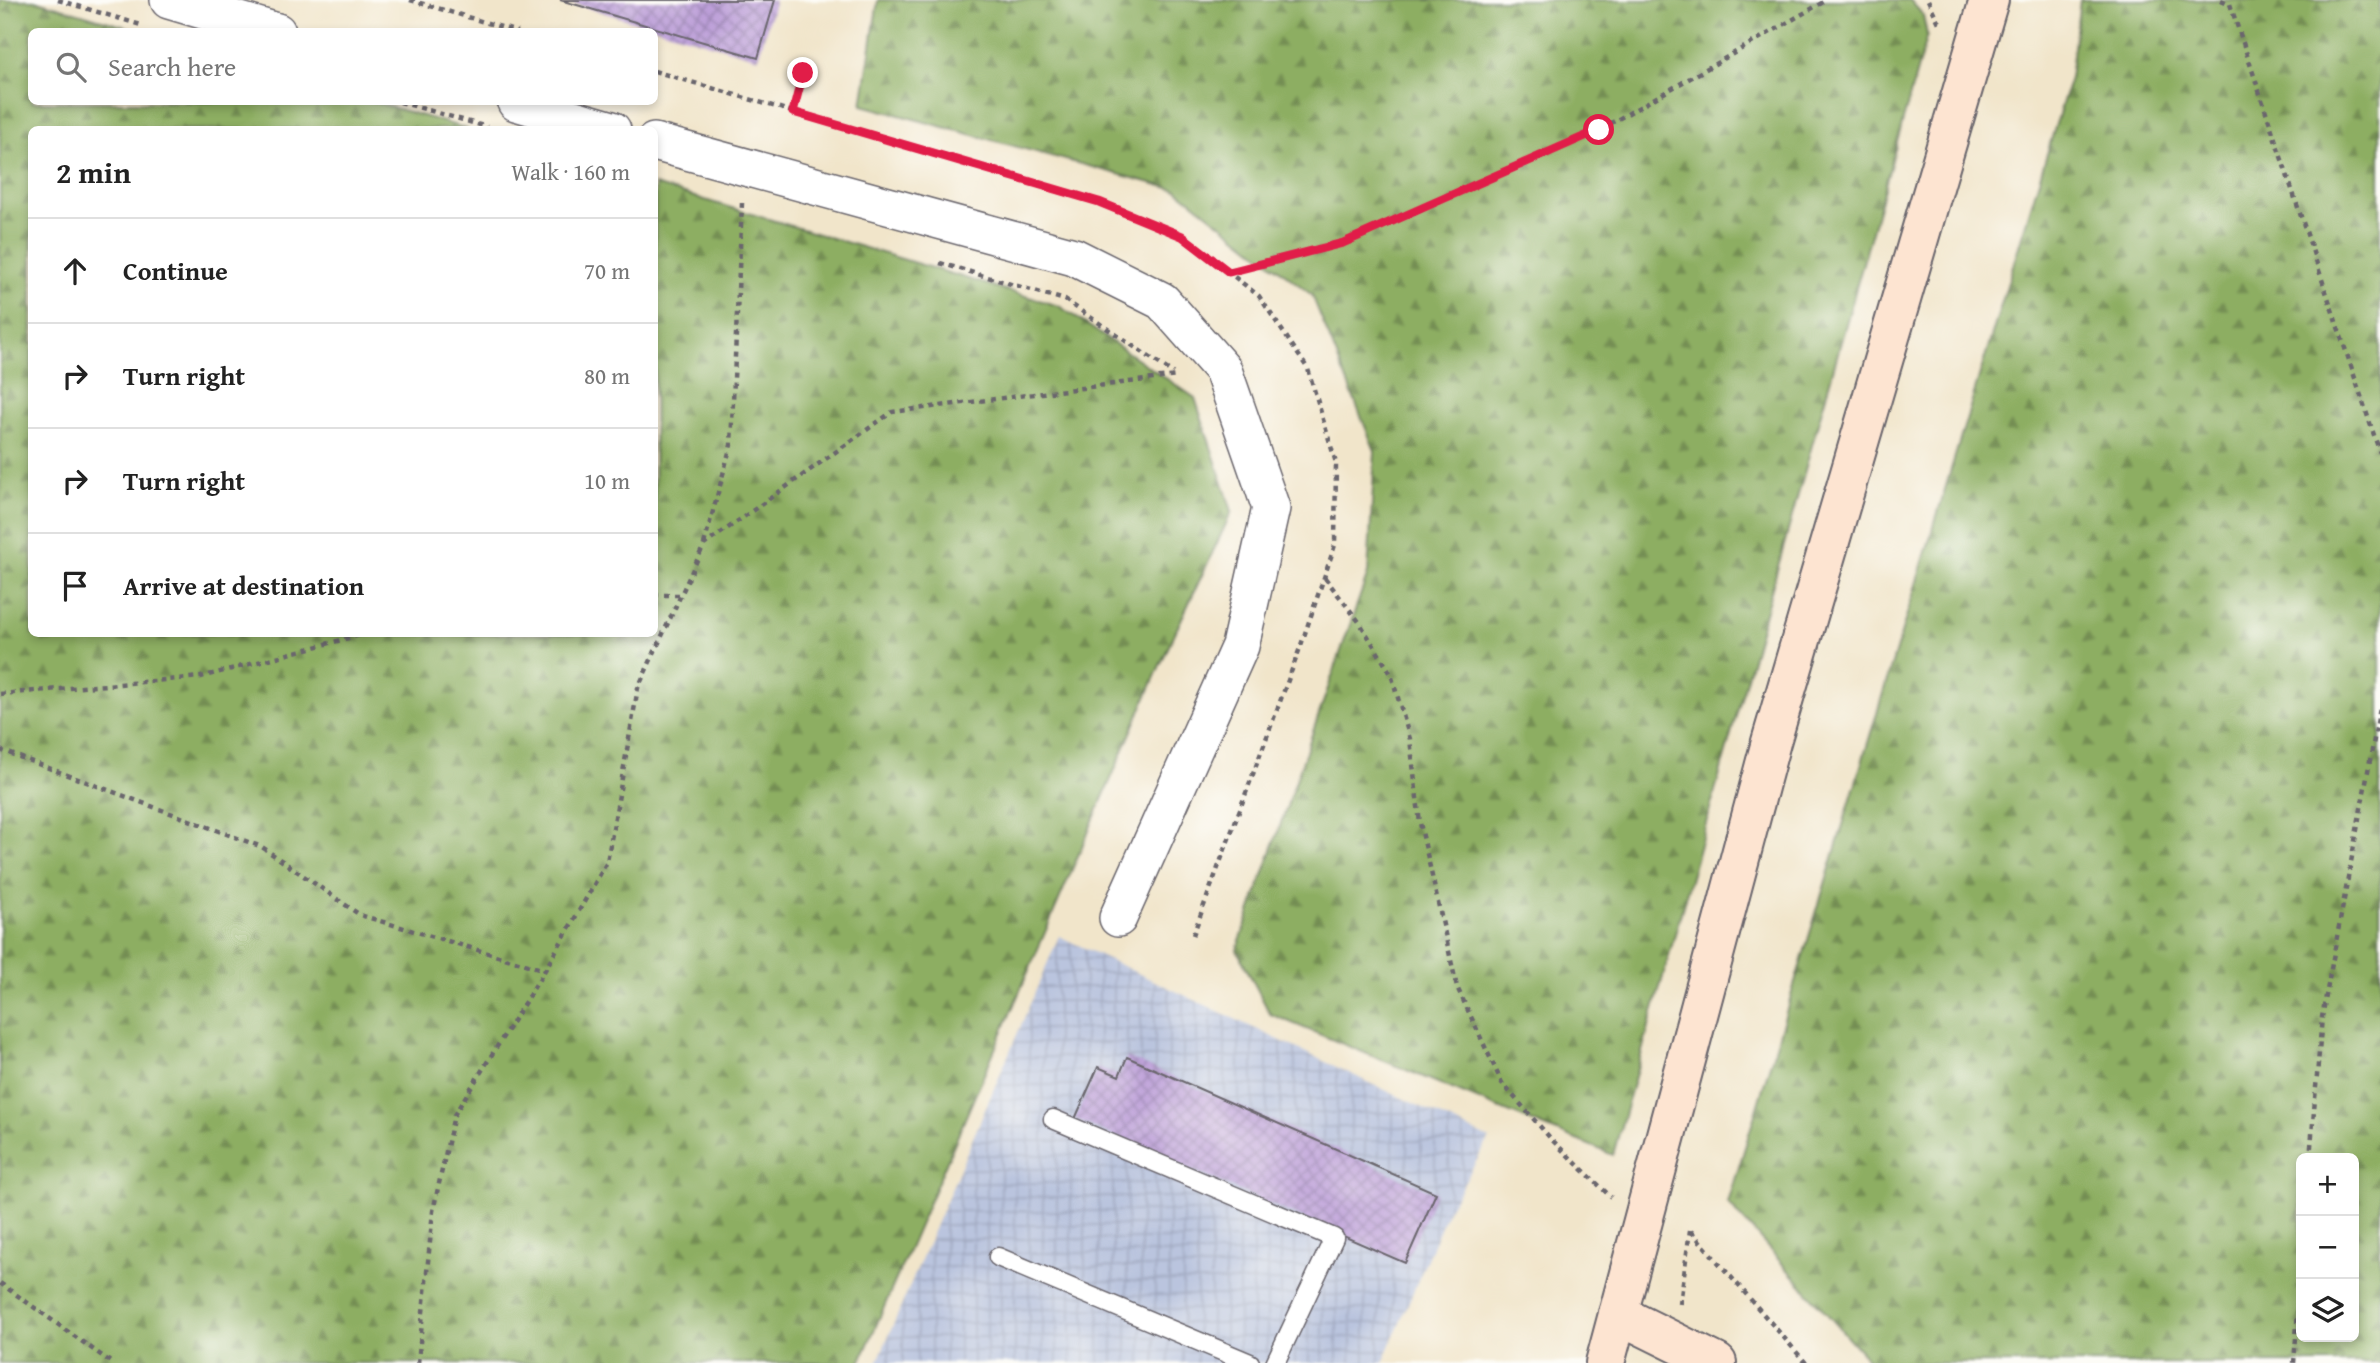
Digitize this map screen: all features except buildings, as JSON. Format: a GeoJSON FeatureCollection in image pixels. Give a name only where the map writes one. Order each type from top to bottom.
{"type":"FeatureCollection","features":[{"type":"Feature","properties":{"kind":"street"},"geometry":{"type":"LineString","coordinates":[[1605,1363],[1771,742],[1989,0]]}},
{"type":"Feature","properties":{"kind":"street"},"geometry":{"type":"LineString","coordinates":[[160,14],[251,28]]}},
{"type":"Feature","properties":{"kind":"street"},"geometry":{"type":"LineString","coordinates":[[526,105],[598,126]]}},
{"type":"Feature","properties":{"kind":"street"},"geometry":{"type":"LineString","coordinates":[[658,143],[1074,257],[1162,301],[1223,370],[1271,508],[1240,646],[1118,918]]}},
{"type":"Feature","properties":{"kind":"street"},"geometry":{"type":"LineString","coordinates":[[1618,1314],[1717,1363]]}},
{"type":"Feature","properties":{"kind":"lane"},"geometry":{"type":"LineString","coordinates":[[1053,1119],[1334,1238],[1275,1363]]}},
{"type":"Feature","properties":{"kind":"lane"},"geometry":{"type":"LineString","coordinates":[[998,1257],[1250,1363]]}},
{"type":"Feature","properties":{"kind":"path"},"geometry":{"type":"LineString","coordinates":[[58,0],[160,14]]}},
{"type":"Feature","properties":{"kind":"path"},"geometry":{"type":"LineString","coordinates":[[410,0],[504,28]]}},
{"type":"Feature","properties":{"kind":"path"},"geometry":{"type":"LineString","coordinates":[[1229,272],[1343,243],[1599,130],[1827,0]]}},
{"type":"Feature","properties":{"kind":"path"},"geometry":{"type":"LineString","coordinates":[[2221,0],[2230,4],[2380,453]]}},
{"type":"Feature","properties":{"kind":"path"},"geometry":{"type":"LineString","coordinates":[[658,72],[1099,202],[1182,236],[1259,296],[1308,369],[1336,463],[1335,545],[1300,648],[1193,935]]}},
{"type":"Feature","properties":{"kind":"path"},"geometry":{"type":"LineString","coordinates":[[793,112],[803,73]]}},
{"type":"Feature","properties":{"kind":"path"},"geometry":{"type":"LineString","coordinates":[[410,105],[481,126]]}},
{"type":"Feature","properties":{"kind":"path"},"geometry":{"type":"LineString","coordinates":[[418,1363],[433,1211],[454,1115],[545,970],[607,862],[638,688],[704,545],[731,445],[745,166]]}},
{"type":"Feature","properties":{"kind":"path"},"geometry":{"type":"LineString","coordinates":[[729,199],[755,207]]}},
{"type":"Feature","properties":{"kind":"path"},"geometry":{"type":"LineString","coordinates":[[936,261],[1065,300],[1185,382]]}},
{"type":"Feature","properties":{"kind":"path"},"geometry":{"type":"LineString","coordinates":[[704,545],[892,412],[1223,370]]}},
{"type":"Feature","properties":{"kind":"path"},"geometry":{"type":"LineString","coordinates":[[1324,577],[1360,623],[1391,674],[1410,739],[1420,823],[1457,987],[1468,1011],[1502,1083],[1552,1140],[1617,1203]]}},
{"type":"Feature","properties":{"kind":"path"},"geometry":{"type":"LineString","coordinates":[[658,595],[681,594]]}},
{"type":"Feature","properties":{"kind":"path"},"geometry":{"type":"LineString","coordinates":[[0,694],[201,677],[353,637]]}},
{"type":"Feature","properties":{"kind":"path"},"geometry":{"type":"LineString","coordinates":[[2311,1153],[2322,1017],[2380,708]]}},
{"type":"Feature","properties":{"kind":"path"},"geometry":{"type":"LineString","coordinates":[[0,750],[262,847],[360,915],[545,970]]}},
{"type":"Feature","properties":{"kind":"path"},"geometry":{"type":"LineString","coordinates":[[1679,1312],[1690,1230],[1806,1363]]}},
{"type":"Feature","properties":{"kind":"path"},"geometry":{"type":"LineString","coordinates":[[2294,1363],[2301,1279]]}},
{"type":"Feature","properties":{"kind":"path"},"geometry":{"type":"LineString","coordinates":[[0,1283],[112,1363]]}},
{"type":"Feature","properties":{"kind":"shaded area"},"geometry":{"type":"Polygon","coordinates":[[[1059,936],[1489,1139],[1446,1214],[1383,1363],[877,1363],[1059,936]]]}},
{"type":"Feature","properties":{"kind":"green space"},"geometry":{"type":"Polygon","coordinates":[[[0,0],[34,0],[130,28],[28,28],[28,105],[384,105],[458,126],[28,126],[28,637],[658,637],[658,186],[1059,306],[1195,398],[1232,511],[1160,665],[860,1363],[0,1363],[0,0]]]}},
{"type":"Feature","properties":{"kind":"green space"},"geometry":{"type":"Polygon","coordinates":[[[878,0],[1910,0],[1923,15],[1927,35],[1613,1155],[1270,1014],[1237,950],[1368,573],[1375,451],[1312,295],[1177,190],[862,105],[878,0]]]}},
{"type":"Feature","properties":{"kind":"green space"},"geometry":{"type":"Polygon","coordinates":[[[2080,0],[2380,0],[2380,1363],[1871,1363],[1728,1203],[2070,78],[2080,0]]]}},
{"type":"Feature","properties":{"kind":"route"},"geometry":{"type":"LineString","coordinates":[[803,73],[793,112],[1099,202],[1182,236],[1229,272],[1343,243],[1599,130]]}}]}
